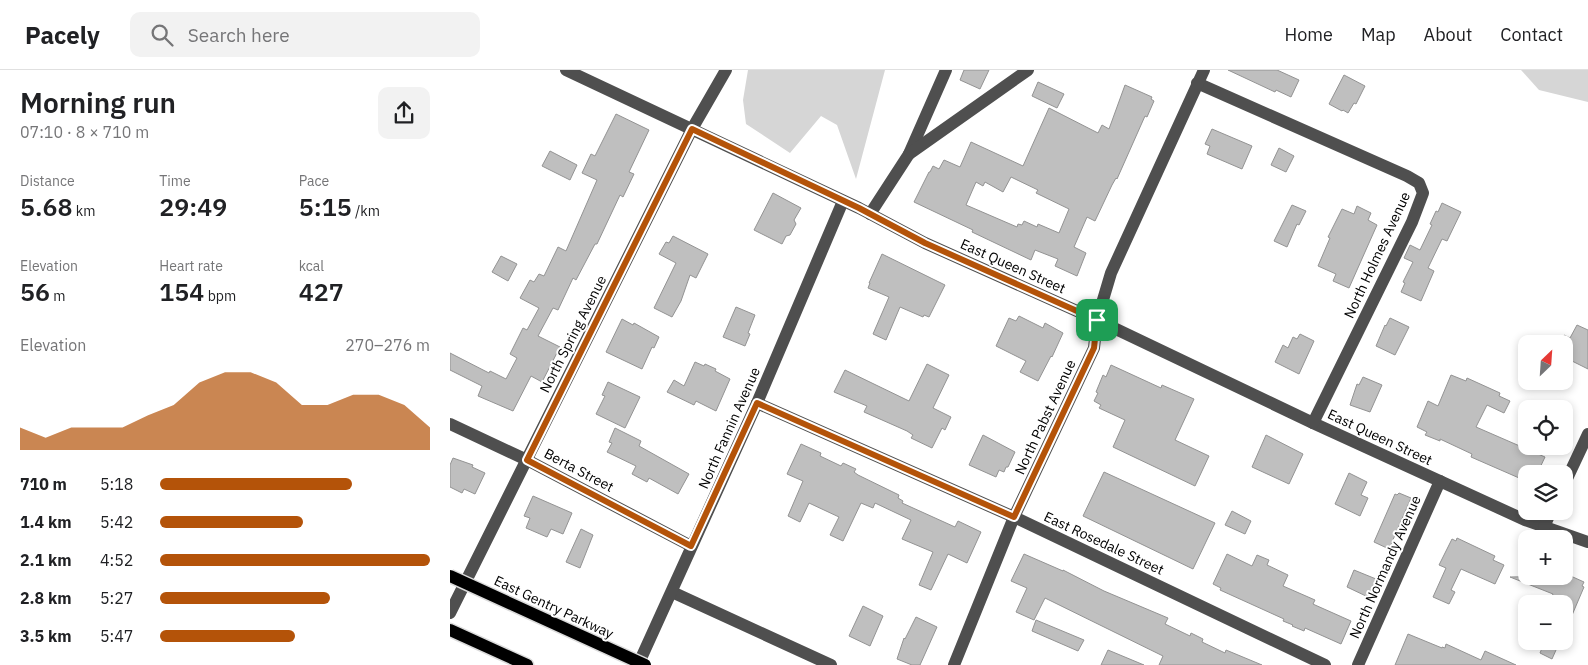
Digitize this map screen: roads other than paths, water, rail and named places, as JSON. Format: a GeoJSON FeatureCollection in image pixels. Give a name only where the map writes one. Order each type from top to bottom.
{"type":"FeatureCollection","features":[{"type":"Feature","properties":{"kind":"main road","name":"East Gentry Parkway"},"geometry":{"type":"LineString","coordinates":[[450,576],[645,665]]}},
{"type":"Feature","properties":{"kind":"main road"},"geometry":{"type":"LineString","coordinates":[[450,630],[527,665]]}},
{"type":"Feature","properties":{"kind":"street","name":"East Queen Street"},"geometry":{"type":"LineString","coordinates":[[566,70],[870,214],[925,243],[1097,320],[1313,423],[1524,520],[1588,542]]}},
{"type":"Feature","properties":{"kind":"street","name":"North Spring Avenue"},"geometry":{"type":"LineString","coordinates":[[450,613],[692,129],[726,70]]}},
{"type":"Feature","properties":{"kind":"street"},"geometry":{"type":"LineString","coordinates":[[870,214],[909,154],[946,70]]}},
{"type":"Feature","properties":{"kind":"street"},"geometry":{"type":"LineString","coordinates":[[909,154],[1028,70]]}},
{"type":"Feature","properties":{"kind":"street","name":"North Pabst Avenue"},"geometry":{"type":"LineString","coordinates":[[954,665],[1014,517],[1094,348],[1097,320],[1111,273],[1204,70]]}},
{"type":"Feature","properties":{"kind":"street","name":"North Holmes Avenue"},"geometry":{"type":"LineString","coordinates":[[1198,83],[1407,176],[1419,184],[1423,193],[1412,222],[1313,423]]}},
{"type":"Feature","properties":{"kind":"street","name":"North Fannin Avenue"},"geometry":{"type":"LineString","coordinates":[[638,665],[757,403],[843,201]]}},
{"type":"Feature","properties":{"kind":"street","name":"East Rosedale Street"},"geometry":{"type":"LineString","coordinates":[[757,403],[1014,517],[1325,665]]}},
{"type":"Feature","properties":{"kind":"street","name":"Berta Street"},"geometry":{"type":"LineString","coordinates":[[450,424],[527,460],[691,546]]}},
{"type":"Feature","properties":{"kind":"street"},"geometry":{"type":"LineString","coordinates":[[1573,466],[1588,434]]}},
{"type":"Feature","properties":{"kind":"street","name":"North Normandy Avenue"},"geometry":{"type":"LineString","coordinates":[[1358,665],[1440,481]]}},
{"type":"Feature","properties":{"kind":"street"},"geometry":{"type":"LineString","coordinates":[[1544,527],[1547,520]]}},
{"type":"Feature","properties":{"kind":"street"},"geometry":{"type":"LineString","coordinates":[[672,592],[831,665]]}}]}
